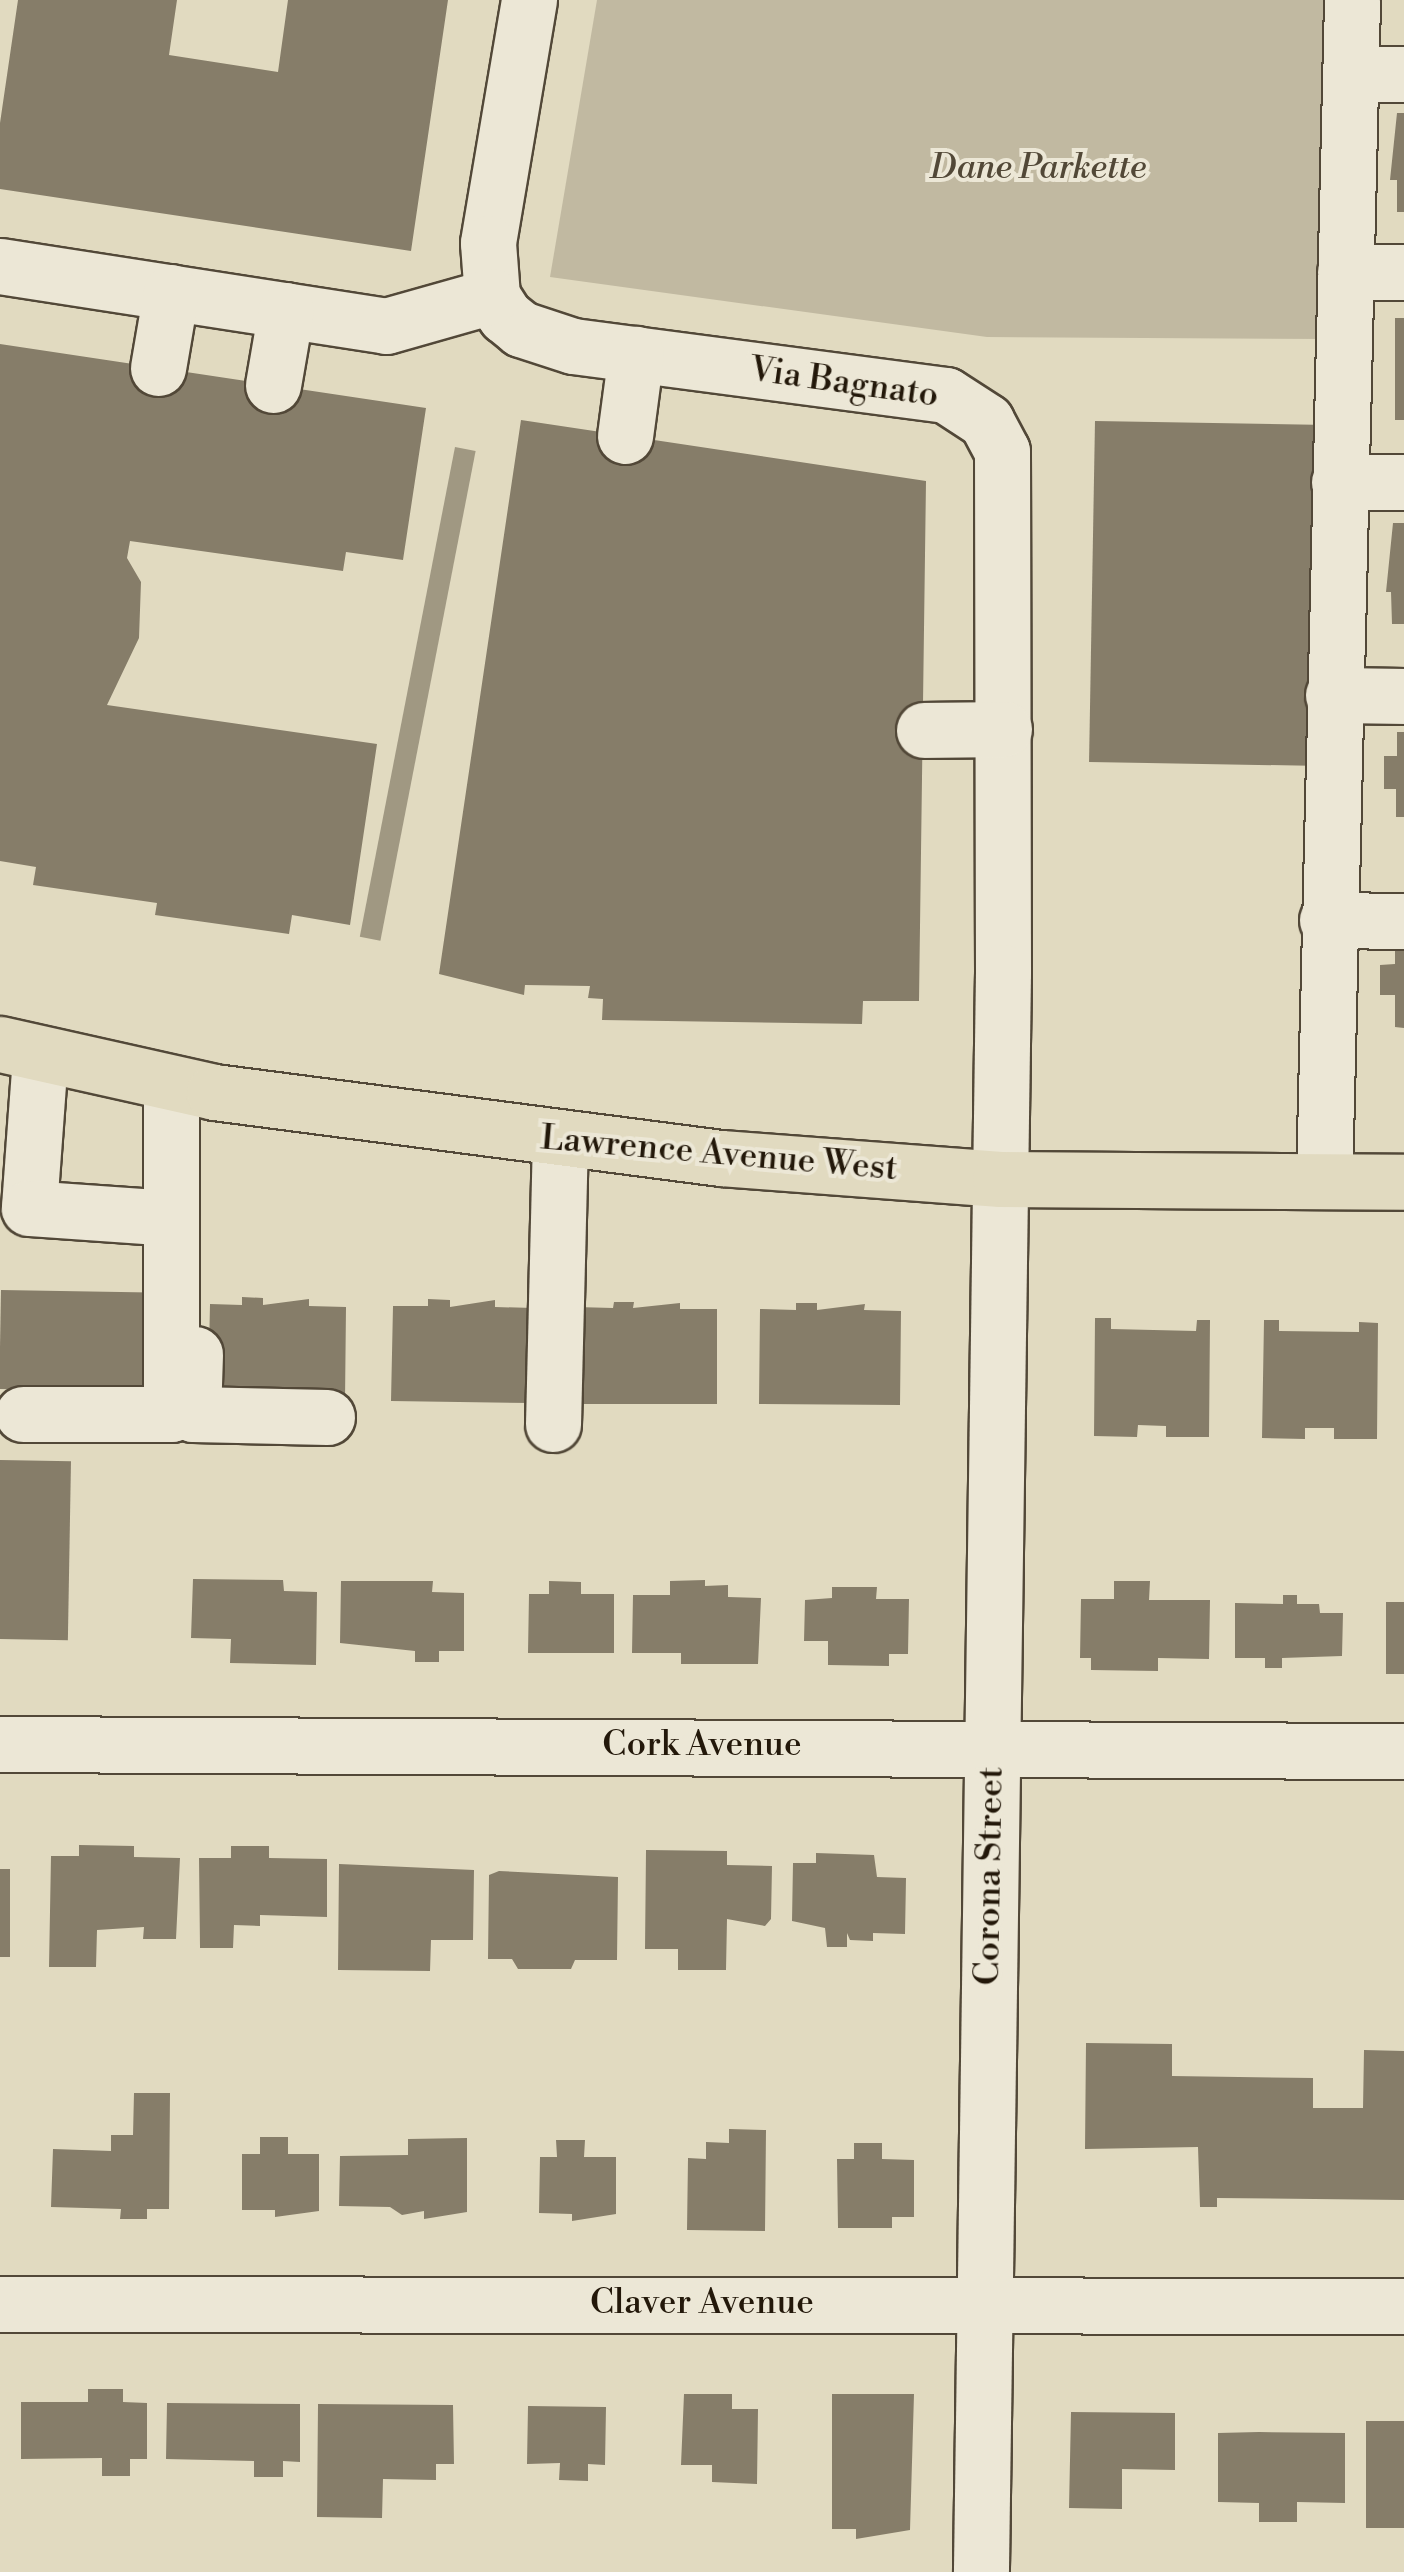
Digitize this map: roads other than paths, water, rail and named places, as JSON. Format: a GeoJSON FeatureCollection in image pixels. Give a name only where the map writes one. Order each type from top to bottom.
{"type":"FeatureCollection","features":[{"type":"Feature","properties":{"kind":"main road","name":"Lawrence Avenue West"},"geometry":{"type":"LineString","coordinates":[[13,1056],[193,1088],[560,1140],[1000,1179],[1404,1182]]}},
{"type":"Feature","properties":{"kind":"street"},"geometry":{"type":"LineString","coordinates":[[0,266],[386,326],[492,296],[488,243],[529,0]]}},
{"type":"Feature","properties":{"kind":"street"},"geometry":{"type":"LineString","coordinates":[[1324,1181],[1327,920],[1352,0]]}},
{"type":"Feature","properties":{"kind":"street"},"geometry":{"type":"LineString","coordinates":[[1350,74],[1404,74]]}},
{"type":"Feature","properties":{"kind":"street"},"geometry":{"type":"LineString","coordinates":[[1345,272],[1404,272]]}},
{"type":"Feature","properties":{"kind":"street"},"geometry":{"type":"LineString","coordinates":[[158,368],[171,292]]}},
{"type":"Feature","properties":{"kind":"street","name":"Via Bagnato"},"geometry":{"type":"LineString","coordinates":[[492,296],[513,322],[548,340],[946,395],[986,421],[1004,468],[1000,1179]]}},
{"type":"Feature","properties":{"kind":"street"},"geometry":{"type":"LineString","coordinates":[[274,385],[286,310]]}},
{"type":"Feature","properties":{"kind":"street"},"geometry":{"type":"LineString","coordinates":[[626,436],[636,354]]}},
{"type":"Feature","properties":{"kind":"street"},"geometry":{"type":"LineString","coordinates":[[1340,482],[1404,482]]}},
{"type":"Feature","properties":{"kind":"street"},"geometry":{"type":"LineString","coordinates":[[1333,695],[1404,696]]}},
{"type":"Feature","properties":{"kind":"street"},"geometry":{"type":"LineString","coordinates":[[924,730],[1004,729]]}},
{"type":"Feature","properties":{"kind":"street"},"geometry":{"type":"LineString","coordinates":[[1327,920],[1404,921]]}},
{"type":"Feature","properties":{"kind":"street"},"geometry":{"type":"LineString","coordinates":[[13,1056],[29,1208],[171,1218]]}},
{"type":"Feature","properties":{"kind":"street"},"geometry":{"type":"LineString","coordinates":[[22,1414],[170,1414],[171,1218],[193,1088]]}},
{"type":"Feature","properties":{"kind":"street"},"geometry":{"type":"LineString","coordinates":[[193,1088],[202,1165],[193,1414],[326,1417]]}},
{"type":"Feature","properties":{"kind":"street"},"geometry":{"type":"LineString","coordinates":[[553,1424],[560,1140]]}},
{"type":"Feature","properties":{"kind":"street","name":"Corona Street"},"geometry":{"type":"LineString","coordinates":[[981,2572],[981,2303],[1000,1179]]}},
{"type":"Feature","properties":{"kind":"street","name":"Cork Avenue"},"geometry":{"type":"LineString","coordinates":[[0,1744],[992,1745],[1404,1751]]}},
{"type":"Feature","properties":{"kind":"street","name":"Claver Avenue"},"geometry":{"type":"LineString","coordinates":[[0,2304],[1404,2306]]}},
{"type":"Feature","properties":{"kind":"park label","name":"Dane Parkette"},"geometry":{"type":"Point","coordinates":[1038,168]}}]}
